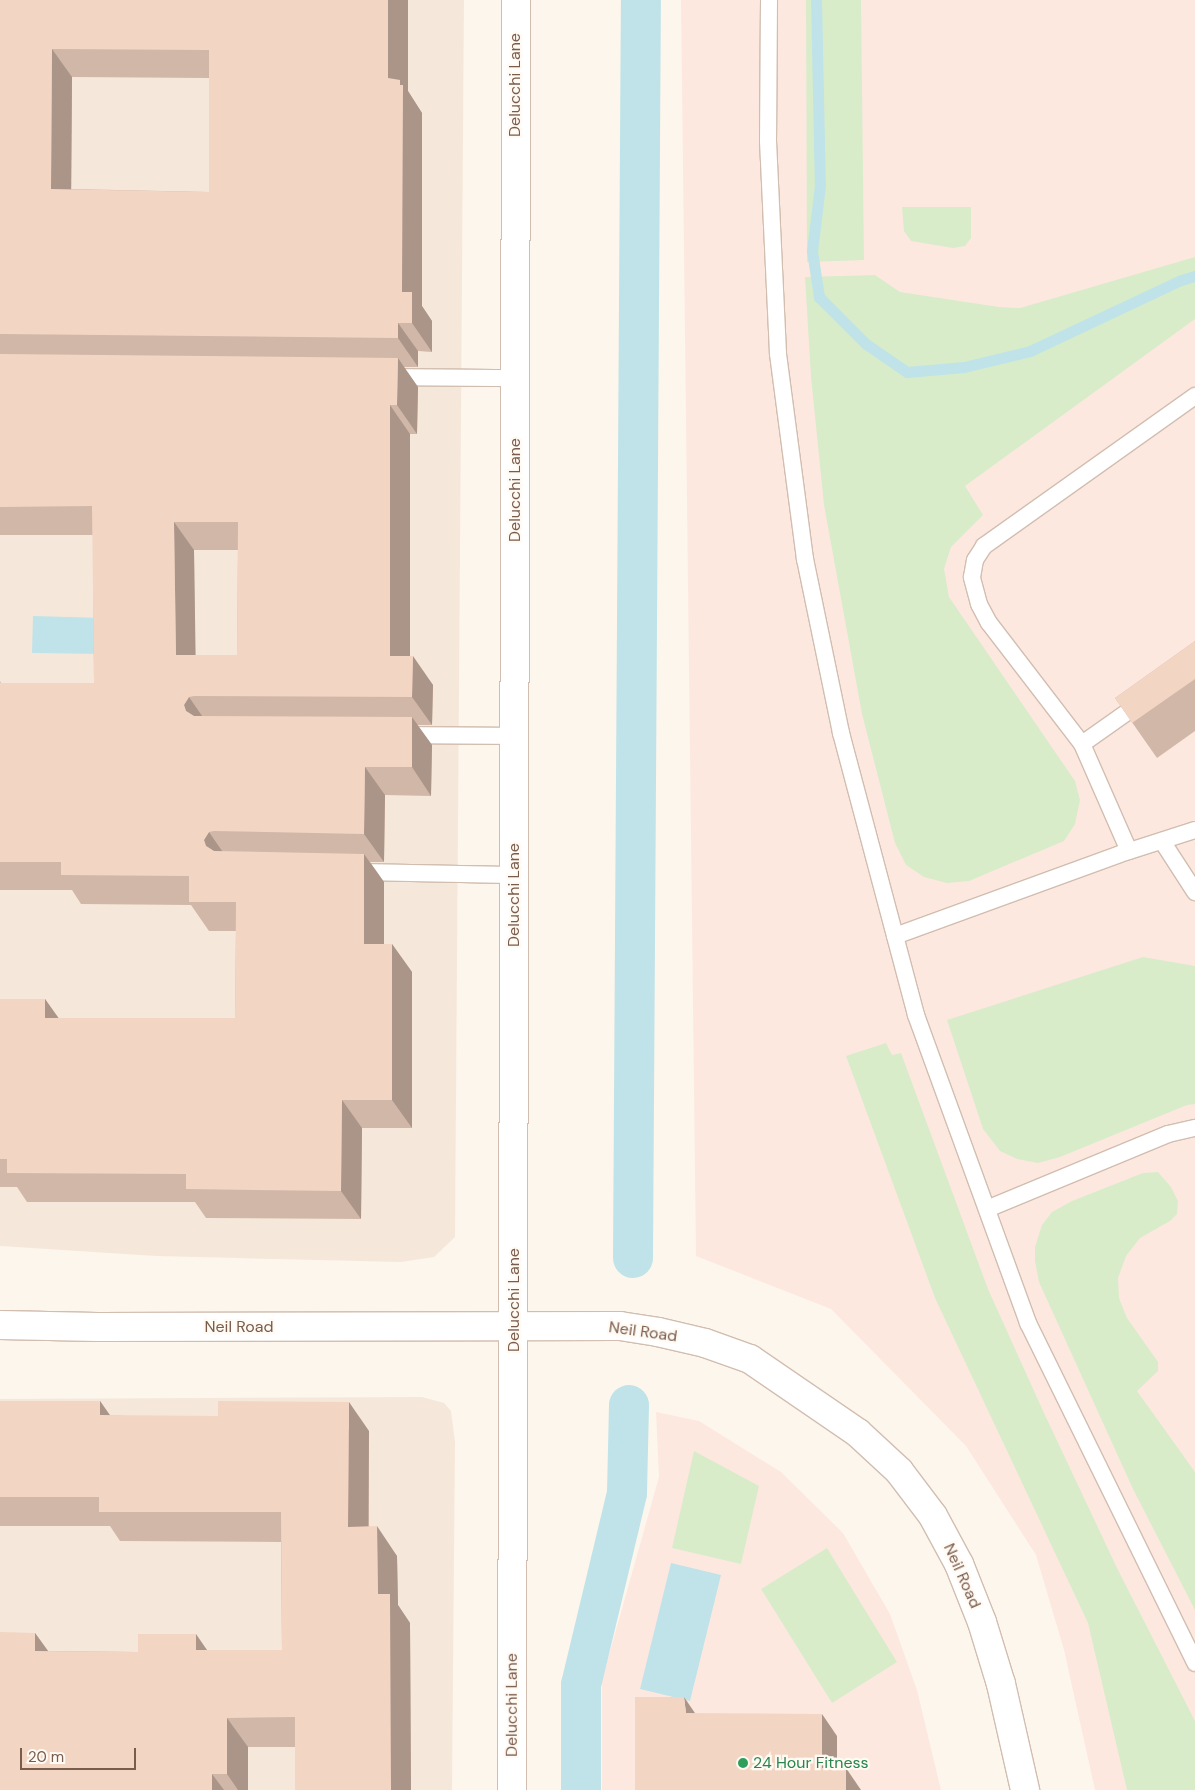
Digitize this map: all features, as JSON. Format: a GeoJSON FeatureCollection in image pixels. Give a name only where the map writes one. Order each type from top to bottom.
{"type":"FeatureCollection","features":[{"type":"Feature","properties":{"kind":"street","name":"Delucchi Lane"},"geometry":{"type":"LineString","coordinates":[[512,1790],[516,0]]}},
{"type":"Feature","properties":{"kind":"street","name":"Neil Road"},"geometry":{"type":"LineString","coordinates":[[0,1325],[97,1327],[620,1326],[705,1343],[750,1359],[858,1433],[899,1471],[933,1516],[959,1564],[982,1622],[1001,1684],[1025,1790]]}},
{"type":"Feature","properties":{"kind":"lane"},"geometry":{"type":"LineString","coordinates":[[769,0],[768,141],[778,354],[805,559],[841,733],[916,1016],[1028,1323],[1195,1663]]}},
{"type":"Feature","properties":{"kind":"lane"},"geometry":{"type":"LineString","coordinates":[[372,377],[515,378]]}},
{"type":"Feature","properties":{"kind":"lane"},"geometry":{"type":"LineString","coordinates":[[1129,851],[1082,744],[989,623],[979,604],[972,577],[975,560],[984,546],[1195,396]]}},
{"type":"Feature","properties":{"kind":"lane"},"geometry":{"type":"LineString","coordinates":[[1082,744],[1154,693]]}},
{"type":"Feature","properties":{"kind":"lane"},"geometry":{"type":"LineString","coordinates":[[388,735],[514,736]]}},
{"type":"Feature","properties":{"kind":"lane"},"geometry":{"type":"LineString","coordinates":[[895,936],[1129,851],[1195,830]]}},
{"type":"Feature","properties":{"kind":"lane"},"geometry":{"type":"LineString","coordinates":[[1162,841],[1195,892]]}},
{"type":"Feature","properties":{"kind":"lane"},"geometry":{"type":"LineString","coordinates":[[340,871],[514,875]]}},
{"type":"Feature","properties":{"kind":"lane"},"geometry":{"type":"LineString","coordinates":[[987,1209],[1168,1134],[1195,1128]]}},
{"type":"Feature","properties":{"kind":"shaded area"},"geometry":{"type":"Polygon","coordinates":[[[0,0],[464,0],[455,1237],[434,1257],[401,1262],[156,1256],[0,1246],[0,0]]]}},
{"type":"Feature","properties":{"kind":"shaded area"},"geometry":{"type":"Polygon","coordinates":[[[681,0],[1195,0],[1195,1790],[1095,1790],[1064,1650],[1036,1555],[966,1446],[831,1309],[696,1256],[681,0]]]}},
{"type":"Feature","properties":{"kind":"shaded area"},"geometry":{"type":"Polygon","coordinates":[[[422,1397],[444,1403],[451,1411],[455,1442],[452,1790],[0,1790],[0,1399],[422,1397]]]}},
{"type":"Feature","properties":{"kind":"shaded area"},"geometry":{"type":"Polygon","coordinates":[[[656,1412],[699,1421],[781,1472],[843,1533],[890,1614],[917,1690],[941,1790],[602,1790],[602,1680],[659,1477],[656,1412]]]}},
{"type":"Feature","properties":{"kind":"green space"},"geometry":{"type":"Polygon","coordinates":[[[806,0],[861,0],[864,260],[807,262],[806,0]]]}},
{"type":"Feature","properties":{"kind":"green space"},"geometry":{"type":"Polygon","coordinates":[[[902,207],[971,207],[971,238],[965,246],[953,248],[911,241],[904,231],[902,207]]]}},
{"type":"Feature","properties":{"kind":"green space"},"geometry":{"type":"Polygon","coordinates":[[[1195,257],[1195,319],[965,486],[983,515],[951,547],[944,569],[949,597],[1075,781],[1080,800],[1075,824],[1064,841],[969,881],[947,883],[924,877],[906,865],[895,843],[862,714],[824,505],[811,377],[805,277],[875,275],[900,292],[999,307],[1020,308],[1195,257]]]}},
{"type":"Feature","properties":{"kind":"green space"},"geometry":{"type":"Polygon","coordinates":[[[1143,957],[1195,966],[1195,1104],[1187,1105],[1060,1157],[1038,1163],[1017,1159],[1000,1151],[983,1129],[947,1020],[1143,957]]]}},
{"type":"Feature","properties":{"kind":"green space"},"geometry":{"type":"Polygon","coordinates":[[[886,1043],[892,1055],[901,1053],[988,1289],[1044,1413],[1118,1570],[1195,1721],[1195,1790],[1127,1790],[1088,1623],[935,1298],[846,1056],[886,1043]]]}},
{"type":"Feature","properties":{"kind":"green space"},"geometry":{"type":"Polygon","coordinates":[[[1158,1172],[1171,1187],[1178,1201],[1177,1214],[1170,1221],[1140,1238],[1126,1256],[1118,1278],[1119,1298],[1127,1318],[1158,1362],[1158,1371],[1137,1391],[1195,1472],[1195,1610],[1133,1489],[1039,1282],[1035,1261],[1035,1247],[1042,1225],[1052,1212],[1072,1201],[1143,1173],[1158,1172]]]}},
{"type":"Feature","properties":{"kind":"green space"},"geometry":{"type":"Polygon","coordinates":[[[694,1451],[759,1486],[741,1564],[672,1548],[694,1451]]]}},
{"type":"Feature","properties":{"kind":"green space"},"geometry":{"type":"Polygon","coordinates":[[[827,1548],[897,1662],[832,1703],[761,1589],[827,1548]]]}},
{"type":"Feature","properties":{"kind":"water"},"geometry":{"type":"Polygon","coordinates":[[[33,616],[103,618],[105,654],[32,653],[33,616]]]}},
{"type":"Feature","properties":{"kind":"water"},"geometry":{"type":"Polygon","coordinates":[[[671,1563],[721,1575],[690,1701],[640,1689],[671,1563]]]}},
{"type":"Feature","properties":{"kind":"building"},"geometry":{"type":"Polygon","coordinates":[[[0,0],[388,0],[388,78],[400,80],[400,85],[403,85],[402,292],[412,292],[412,323],[398,323],[398,338],[0,334],[0,0]],[[52,49],[51,189],[209,192],[209,50],[52,49]]]}},
{"type":"Feature","properties":{"kind":"building"},"geometry":{"type":"Polygon","coordinates":[[[0,354],[398,358],[397,405],[390,405],[390,656],[413,656],[412,697],[194,696],[189,697],[184,705],[186,711],[194,716],[412,717],[412,767],[365,767],[364,834],[214,831],[209,832],[204,840],[206,846],[214,851],[364,854],[364,944],[392,944],[392,1100],[342,1100],[341,1191],[186,1189],[186,1174],[7,1173],[7,1159],[0,1159],[0,999],[45,999],[45,1018],[235,1018],[236,902],[189,902],[189,876],[61,875],[61,862],[0,862],[0,683],[94,683],[92,506],[0,507],[0,354]],[[174,522],[176,655],[237,655],[238,522],[174,522]]]}},
{"type":"Feature","properties":{"kind":"building"},"geometry":{"type":"Polygon","coordinates":[[[1195,641],[1195,679],[1132,723],[1115,698],[1195,641]]]}},
{"type":"Feature","properties":{"kind":"building"},"geometry":{"type":"Polygon","coordinates":[[[0,1401],[100,1401],[100,1415],[218,1416],[218,1401],[349,1402],[348,1527],[377,1526],[378,1594],[390,1594],[391,1790],[295,1790],[295,1717],[227,1718],[227,1774],[212,1774],[212,1790],[0,1790],[0,1632],[35,1633],[35,1651],[138,1652],[138,1634],[196,1634],[196,1650],[282,1650],[281,1512],[99,1512],[99,1497],[0,1497],[0,1401]]]}},
{"type":"Feature","properties":{"kind":"building","name":"24 Hour Fitness"},"geometry":{"type":"Polygon","coordinates":[[[635,1697],[684,1697],[686,1713],[822,1714],[822,1768],[846,1768],[846,1790],[635,1790],[635,1697]]]}},
{"type":"Feature","properties":{"kind":"waterway"},"geometry":{"type":"LineString","coordinates":[[633,1258],[641,0]]}},
{"type":"Feature","properties":{"kind":"waterway"},"geometry":{"type":"LineString","coordinates":[[816,0],[820,185],[812,251],[819,297],[866,344],[907,372],[964,367],[1030,351],[1181,280],[1195,276]]}},
{"type":"Feature","properties":{"kind":"waterway"},"geometry":{"type":"LineString","coordinates":[[581,1790],[581,1685],[627,1493],[629,1405]]}},
{"type":"Feature","properties":{"kind":"place","name":"24 Hour Fitness"},"geometry":{"type":"Point","coordinates":[743,1763]}}]}
